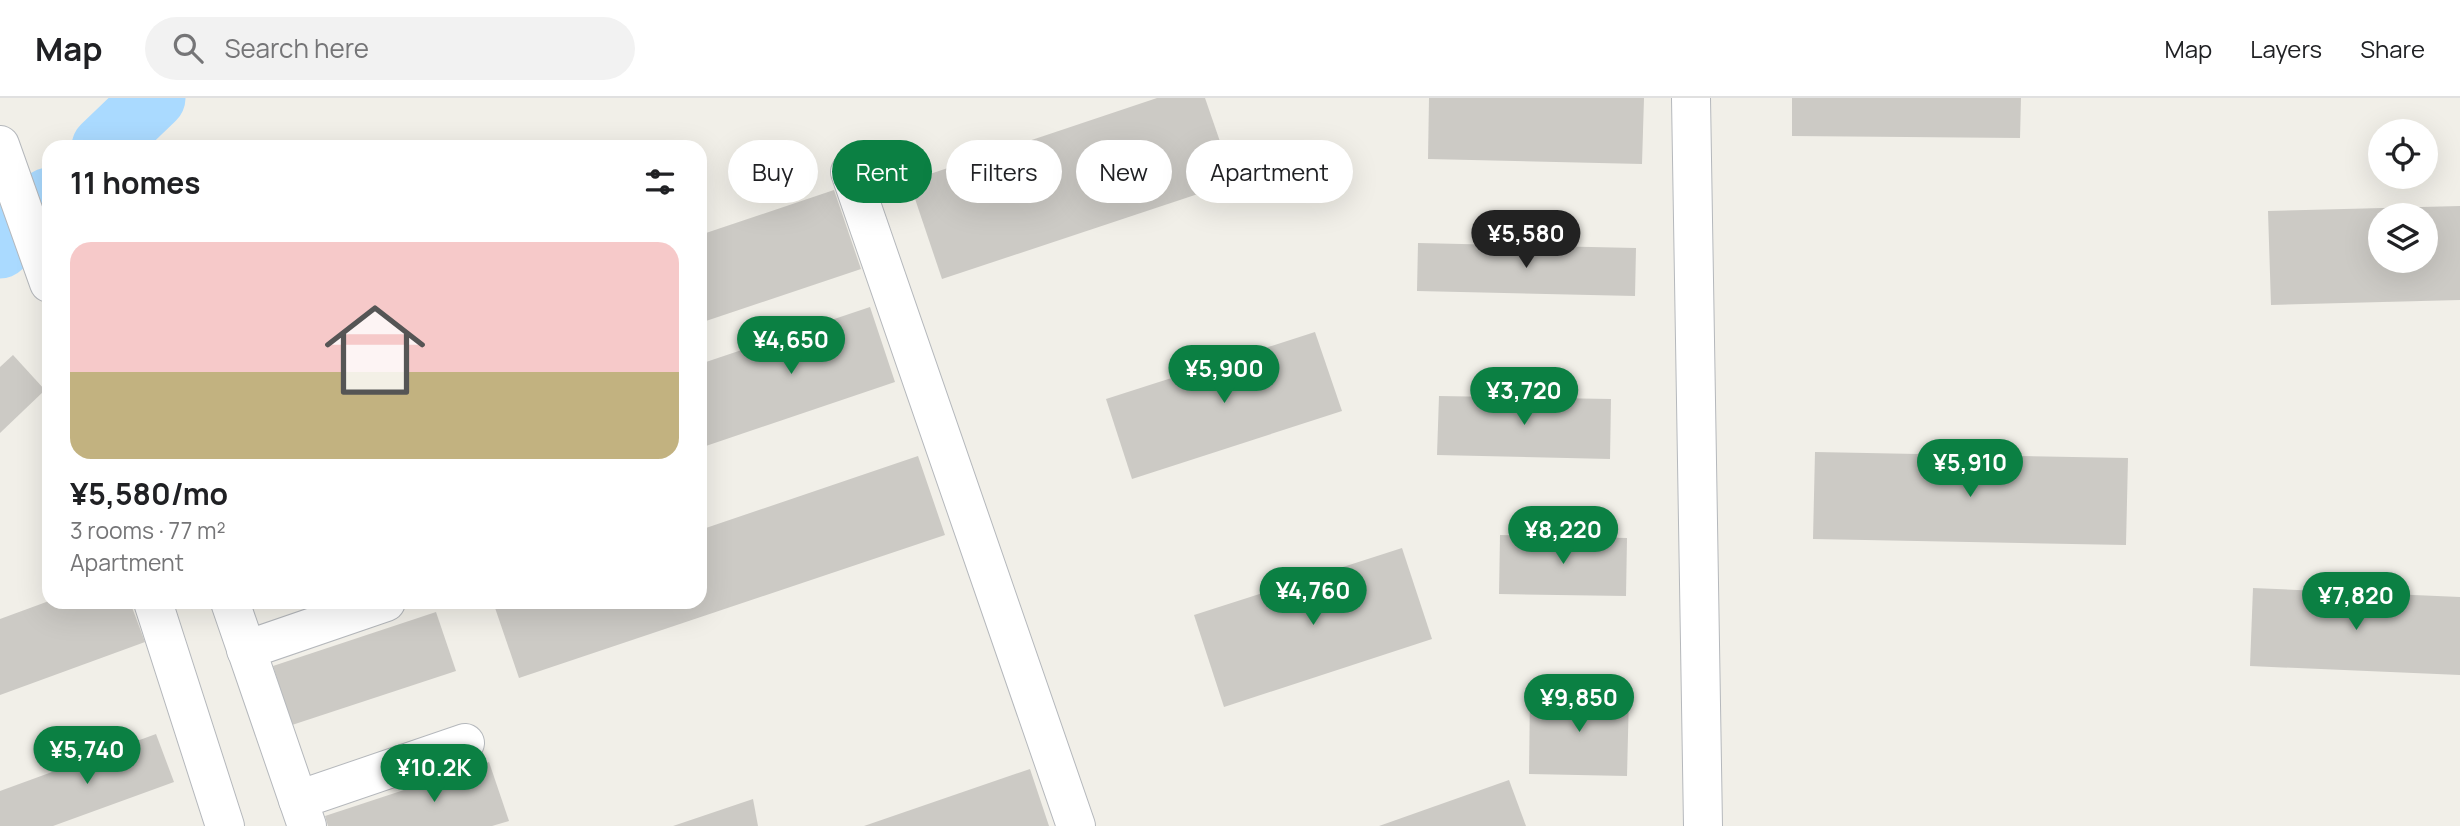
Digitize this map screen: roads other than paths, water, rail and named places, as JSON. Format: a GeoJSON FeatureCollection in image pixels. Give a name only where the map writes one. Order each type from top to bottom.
{"type":"FeatureCollection","features":[{"type":"Feature","properties":{"kind":"street"},"geometry":{"type":"LineString","coordinates":[[1691,98],[1703,826]]}},
{"type":"Feature","properties":{"kind":"street"},"geometry":{"type":"LineString","coordinates":[[0,145],[42,263]]}},
{"type":"Feature","properties":{"kind":"street"},"geometry":{"type":"LineString","coordinates":[[861,203],[1076,826]]}},
{"type":"Feature","properties":{"kind":"street"},"geometry":{"type":"LineString","coordinates":[[155,609],[225,826]]}},
{"type":"Feature","properties":{"kind":"street"},"geometry":{"type":"LineString","coordinates":[[232,609],[303,813],[465,743]]}},
{"type":"Feature","properties":{"kind":"street"},"geometry":{"type":"LineString","coordinates":[[246,650],[366,609]]}},
{"type":"Feature","properties":{"kind":"waterway"},"geometry":{"type":"LineString","coordinates":[[110,140],[154,98]]}},
{"type":"Feature","properties":{"kind":"waterway"},"geometry":{"type":"LineString","coordinates":[[0,247],[42,206]]}}]}
